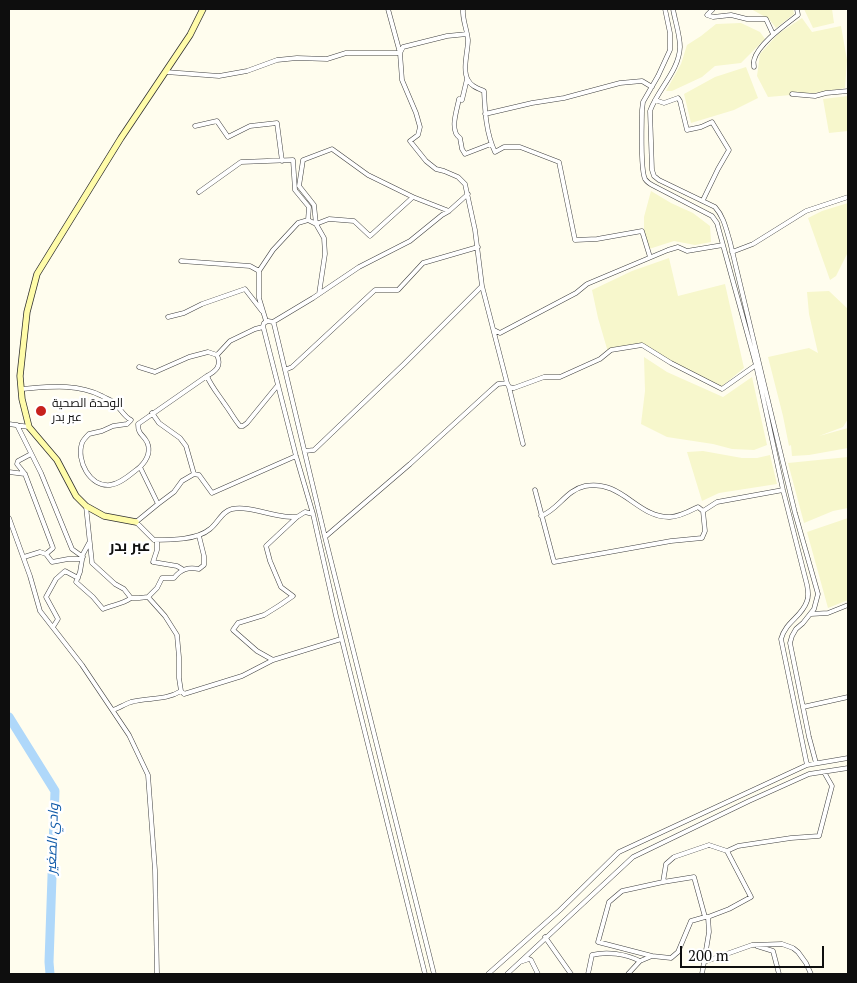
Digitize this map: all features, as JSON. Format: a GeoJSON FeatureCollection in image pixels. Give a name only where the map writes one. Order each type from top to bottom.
{"type":"FeatureCollection","features":[{"type":"Feature","properties":{"kind":"street"},"geometry":{"type":"LineString","coordinates":[[203,9],[190,35],[121,138],[37,274],[27,312],[20,376],[22,399],[29,427],[57,460],[76,496],[86,506],[104,516],[136,522],[154,540],[186,539],[199,536],[210,529],[229,509],[241,508],[284,517],[297,517]]}},
{"type":"Feature","properties":{"kind":"street"},"geometry":{"type":"LineString","coordinates":[[388,9],[400,53],[402,80],[420,127],[418,135],[410,142],[426,161],[436,169],[458,176],[465,184],[478,247],[482,286],[507,382],[510,387],[523,444]]}},
{"type":"Feature","properties":{"kind":"street"},"geometry":{"type":"LineString","coordinates":[[463,9],[462,15],[467,28],[468,42],[467,79],[462,100],[459,99],[454,129],[456,136],[460,138],[465,154],[491,144]]}},
{"type":"Feature","properties":{"kind":"street"},"geometry":{"type":"LineString","coordinates":[[665,9],[670,33],[670,50],[643,102],[642,110],[644,178],[648,183],[712,216],[717,223],[724,245],[756,365],[783,490],[807,585],[807,601],[803,609],[788,624],[782,639],[808,765]]}},
{"type":"Feature","properties":{"kind":"street"},"geometry":{"type":"LineString","coordinates":[[673,9],[680,48],[674,68],[650,111],[652,170],[654,176],[659,180],[703,200],[720,213],[732,252],[795,513],[818,594],[814,609],[796,629],[790,643],[816,763]]}},
{"type":"Feature","properties":{"kind":"street"},"geometry":{"type":"LineString","coordinates":[[713,9],[707,15],[713,18],[731,15],[747,19],[766,19],[773,34]]}},
{"type":"Feature","properties":{"kind":"street"},"geometry":{"type":"LineString","coordinates":[[754,67],[753,60],[758,50],[773,34],[798,15],[797,9]]}},
{"type":"Feature","properties":{"kind":"street"},"geometry":{"type":"LineString","coordinates":[[400,53],[403,47],[447,36],[467,34]]}},
{"type":"Feature","properties":{"kind":"street"},"geometry":{"type":"LineString","coordinates":[[165,72],[219,76],[247,71],[277,60],[297,58],[327,59],[346,53],[400,53]]}},
{"type":"Feature","properties":{"kind":"street"},"geometry":{"type":"LineString","coordinates":[[467,79],[474,87],[484,91],[489,139],[495,152],[504,147],[520,147],[559,162],[575,240],[597,239],[642,231],[650,257]]}},
{"type":"Feature","properties":{"kind":"street"},"geometry":{"type":"LineString","coordinates":[[485,114],[564,98],[620,83],[642,81],[652,87]]}},
{"type":"Feature","properties":{"kind":"street"},"geometry":{"type":"LineString","coordinates":[[792,94],[815,96],[848,91]]}},
{"type":"Feature","properties":{"kind":"street"},"geometry":{"type":"LineString","coordinates":[[655,100],[664,103],[678,98],[687,130],[712,122],[729,150],[703,200]]}},
{"type":"Feature","properties":{"kind":"street"},"geometry":{"type":"LineString","coordinates":[[195,126],[217,121],[228,137],[250,126],[277,123],[282,160]]}},
{"type":"Feature","properties":{"kind":"street"},"geometry":{"type":"LineString","coordinates":[[319,294],[324,238],[316,224],[314,205],[299,186],[303,160],[332,149],[368,176],[449,211]]}},
{"type":"Feature","properties":{"kind":"street"},"geometry":{"type":"LineString","coordinates":[[199,192],[240,162],[293,160],[295,190],[308,207],[308,220]]}},
{"type":"Feature","properties":{"kind":"street"},"geometry":{"type":"LineString","coordinates":[[266,321],[273,322],[359,267],[410,241],[468,194]]}},
{"type":"Feature","properties":{"kind":"street"},"geometry":{"type":"LineString","coordinates":[[413,197],[370,236],[354,221],[330,219],[316,224],[308,220],[298,224],[273,250],[259,271],[259,298],[266,321],[263,327],[313,514],[341,639],[425,974]]}},
{"type":"Feature","properties":{"kind":"street"},"geometry":{"type":"LineString","coordinates":[[732,252],[753,244],[806,211],[848,197]]}},
{"type":"Feature","properties":{"kind":"street"},"geometry":{"type":"LineString","coordinates":[[494,330],[500,333],[576,293],[587,284],[650,257],[678,247],[687,250],[724,245]]}},
{"type":"Feature","properties":{"kind":"street"},"geometry":{"type":"LineString","coordinates":[[285,370],[292,367],[375,290],[398,290],[423,263],[478,247]]}},
{"type":"Feature","properties":{"kind":"street"},"geometry":{"type":"LineString","coordinates":[[181,261],[250,266],[259,271]]}},
{"type":"Feature","properties":{"kind":"street"},"geometry":{"type":"LineString","coordinates":[[305,451],[314,450],[482,286]]}},
{"type":"Feature","properties":{"kind":"street"},"geometry":{"type":"LineString","coordinates":[[168,317],[184,313],[202,304],[245,289],[263,313]]}},
{"type":"Feature","properties":{"kind":"street"},"geometry":{"type":"LineString","coordinates":[[273,322],[434,974]]}},
{"type":"Feature","properties":{"kind":"street"},"geometry":{"type":"LineString","coordinates":[[217,355],[230,341],[263,327]]}},
{"type":"Feature","properties":{"kind":"street"},"geometry":{"type":"LineString","coordinates":[[510,387],[514,388],[544,377],[560,377],[600,359],[610,350],[642,345],[671,363],[722,389],[756,365]]}},
{"type":"Feature","properties":{"kind":"street"},"geometry":{"type":"LineString","coordinates":[[139,367],[155,372],[208,352],[217,355]]}},
{"type":"Feature","properties":{"kind":"street"},"geometry":{"type":"LineString","coordinates":[[21,389],[61,386],[80,388],[112,401],[131,420],[128,424],[114,426],[89,434],[82,445],[81,461],[88,476],[96,483],[110,485],[123,480],[146,462],[149,451],[146,441],[138,431],[138,424],[214,372],[219,366],[217,355]]}},
{"type":"Feature","properties":{"kind":"street"},"geometry":{"type":"LineString","coordinates":[[206,376],[210,385],[240,426],[247,423],[278,385]]}},
{"type":"Feature","properties":{"kind":"street"},"geometry":{"type":"LineString","coordinates":[[325,537],[410,464],[498,384],[507,382]]}},
{"type":"Feature","properties":{"kind":"street"},"geometry":{"type":"LineString","coordinates":[[152,414],[159,423],[180,438],[186,446],[194,474]]}},
{"type":"Feature","properties":{"kind":"street"},"geometry":{"type":"LineString","coordinates":[[9,424],[29,427]]}},
{"type":"Feature","properties":{"kind":"street"},"geometry":{"type":"LineString","coordinates":[[17,425],[41,474],[72,549],[82,558]]}},
{"type":"Feature","properties":{"kind":"street"},"geometry":{"type":"LineString","coordinates":[[31,454],[18,461],[18,464],[24,474],[53,548],[46,554]]}},
{"type":"Feature","properties":{"kind":"street"},"geometry":{"type":"LineString","coordinates":[[136,522],[174,492],[182,481],[194,474],[199,475],[212,493],[296,456]]}},
{"type":"Feature","properties":{"kind":"street"},"geometry":{"type":"LineString","coordinates":[[140,467],[158,504]]}},
{"type":"Feature","properties":{"kind":"street"},"geometry":{"type":"LineString","coordinates":[[9,472],[24,474]]}},
{"type":"Feature","properties":{"kind":"street"},"geometry":{"type":"LineString","coordinates":[[541,516],[548,514],[576,489],[587,486],[601,486],[617,491],[652,515],[671,518],[698,507],[704,511]]}},
{"type":"Feature","properties":{"kind":"street"},"geometry":{"type":"LineString","coordinates":[[535,490],[554,562],[702,538],[705,531],[704,511]]}},
{"type":"Feature","properties":{"kind":"street"},"geometry":{"type":"LineString","coordinates":[[704,511],[717,502],[783,490]]}},
{"type":"Feature","properties":{"kind":"street"},"geometry":{"type":"LineString","coordinates":[[86,506],[92,563],[115,584],[124,589],[130,598]]}},
{"type":"Feature","properties":{"kind":"street"},"geometry":{"type":"LineString","coordinates":[[273,660],[257,651],[233,630],[238,623],[264,615],[293,596],[281,587],[266,546],[304,512],[313,514]]}},
{"type":"Feature","properties":{"kind":"street"},"geometry":{"type":"LineString","coordinates":[[9,518],[24,557],[40,611],[82,665],[113,710],[129,735],[148,775],[155,870],[157,974]]}},
{"type":"Feature","properties":{"kind":"street"},"geometry":{"type":"LineString","coordinates":[[157,540],[157,550],[153,562],[177,566],[182,569],[198,569],[204,565],[204,556],[199,536]]}},
{"type":"Feature","properties":{"kind":"street"},"geometry":{"type":"LineString","coordinates":[[90,543],[82,558],[76,582],[86,589],[103,609],[113,604],[126,602],[130,598],[148,597],[157,588],[162,578],[174,578],[182,569]]}},
{"type":"Feature","properties":{"kind":"street"},"geometry":{"type":"LineString","coordinates":[[24,557],[40,552],[46,554],[52,562],[82,558]]}},
{"type":"Feature","properties":{"kind":"street"},"geometry":{"type":"LineString","coordinates":[[53,627],[58,619],[46,597],[56,578],[65,571],[78,578]]}},
{"type":"Feature","properties":{"kind":"street"},"geometry":{"type":"LineString","coordinates":[[148,597],[165,616],[177,635],[181,691]]}},
{"type":"Feature","properties":{"kind":"street"},"geometry":{"type":"LineString","coordinates":[[811,614],[828,613],[848,605]]}},
{"type":"Feature","properties":{"kind":"street"},"geometry":{"type":"LineString","coordinates":[[181,691],[184,694],[242,676],[273,660],[341,639]]}},
{"type":"Feature","properties":{"kind":"street"},"geometry":{"type":"LineString","coordinates":[[113,710],[130,702],[166,698],[181,691]]}},
{"type":"Feature","properties":{"kind":"street"},"geometry":{"type":"LineString","coordinates":[[803,707],[848,697]]}},
{"type":"Feature","properties":{"kind":"street"},"geometry":{"type":"LineString","coordinates":[[488,974],[560,910],[619,852],[808,765],[848,758]]}},
{"type":"Feature","properties":{"kind":"street"},"geometry":{"type":"LineString","coordinates":[[507,974],[633,856],[809,774],[848,768]]}},
{"type":"Feature","properties":{"kind":"street"},"geometry":{"type":"LineString","coordinates":[[663,882],[666,864],[674,857],[709,845],[727,851],[738,846],[819,836],[832,786],[824,772]]}},
{"type":"Feature","properties":{"kind":"street"},"geometry":{"type":"LineString","coordinates":[[702,974],[709,932],[707,917],[694,877],[622,891],[609,902],[598,942],[652,956],[671,958],[678,952],[691,921],[707,917],[729,909],[751,897],[727,851]]}},
{"type":"Feature","properties":{"kind":"street"},"geometry":{"type":"LineString","coordinates":[[545,937],[571,974]]}},
{"type":"Feature","properties":{"kind":"street"},"geometry":{"type":"LineString","coordinates":[[704,962],[752,945],[782,944],[798,952],[811,974]]}},
{"type":"Feature","properties":{"kind":"street"},"geometry":{"type":"LineString","coordinates":[[752,945],[773,952],[779,974]]}},
{"type":"Feature","properties":{"kind":"street"},"geometry":{"type":"LineString","coordinates":[[588,974],[592,955],[603,952],[640,961]]}},
{"type":"Feature","properties":{"kind":"street"},"geometry":{"type":"LineString","coordinates":[[628,974],[640,961],[652,956]]}},
{"type":"Feature","properties":{"kind":"street"},"geometry":{"type":"LineString","coordinates":[[520,962],[529,958],[538,974]]}},
{"type":"Feature","properties":{"kind":"green space"},"geometry":{"type":"Polygon","coordinates":[[[751,9],[793,9],[794,14],[776,28],[769,19],[751,9]]]}},
{"type":"Feature","properties":{"kind":"green space"},"geometry":{"type":"Polygon","coordinates":[[[804,9],[832,9],[834,23],[813,28],[804,9]]]}},
{"type":"Feature","properties":{"kind":"green space"},"geometry":{"type":"Polygon","coordinates":[[[802,18],[812,32],[841,26],[847,60],[845,88],[768,97],[757,76],[760,54],[778,34],[802,18]]]}},
{"type":"Feature","properties":{"kind":"green space"},"geometry":{"type":"Polygon","coordinates":[[[741,23],[760,32],[765,39],[741,63],[715,66],[702,77],[672,91],[666,91],[681,64],[687,45],[716,24],[741,23]]]}},
{"type":"Feature","properties":{"kind":"green space"},"geometry":{"type":"Polygon","coordinates":[[[746,67],[758,98],[734,110],[691,123],[684,94],[715,77],[746,67]]]}},
{"type":"Feature","properties":{"kind":"green space"},"geometry":{"type":"Polygon","coordinates":[[[848,96],[848,131],[829,133],[823,99],[848,96]]]}},
{"type":"Feature","properties":{"kind":"green space"},"geometry":{"type":"Polygon","coordinates":[[[651,191],[693,213],[710,226],[711,242],[695,245],[674,241],[649,249],[644,231],[644,217],[651,191]]]}},
{"type":"Feature","properties":{"kind":"green space"},"geometry":{"type":"Polygon","coordinates":[[[848,203],[848,253],[836,276],[830,280],[808,218],[822,211],[848,203]]]}},
{"type":"Feature","properties":{"kind":"green space"},"geometry":{"type":"Polygon","coordinates":[[[669,258],[678,296],[725,284],[744,368],[721,387],[640,346],[608,352],[592,290],[632,271],[669,258]]]}},
{"type":"Feature","properties":{"kind":"green space"},"geometry":{"type":"Polygon","coordinates":[[[829,291],[848,309],[848,419],[843,427],[819,436],[848,428],[848,448],[792,456],[791,445],[789,446],[768,357],[809,348],[818,353],[809,314],[807,292],[829,291]]]}},
{"type":"Feature","properties":{"kind":"green space"},"geometry":{"type":"Polygon","coordinates":[[[644,357],[667,372],[723,397],[752,377],[767,445],[754,450],[732,449],[667,437],[641,424],[645,391],[644,357]]]}},
{"type":"Feature","properties":{"kind":"green space"},"geometry":{"type":"Polygon","coordinates":[[[703,451],[742,458],[757,458],[770,455],[777,484],[719,493],[702,501],[687,452],[703,451]]]}},
{"type":"Feature","properties":{"kind":"green space"},"geometry":{"type":"Polygon","coordinates":[[[848,457],[848,508],[833,511],[804,523],[788,463],[848,457]]]}},
{"type":"Feature","properties":{"kind":"green space"},"geometry":{"type":"Polygon","coordinates":[[[848,518],[848,600],[828,608],[807,532],[848,518]]]}},
{"type":"Feature","properties":{"kind":"waterway","name":"وادي الصغير"},"geometry":{"type":"LineString","coordinates":[[9,717],[55,791],[50,974]]}},
{"type":"Feature","properties":{"kind":"place","name":"الوحدة الصحية عبر بدر"},"geometry":{"type":"Point","coordinates":[41,411]}},
{"type":"Feature","properties":{"kind":"district","name":"عبر بدر"},"geometry":{"type":"Point","coordinates":[130,547]}}]}
